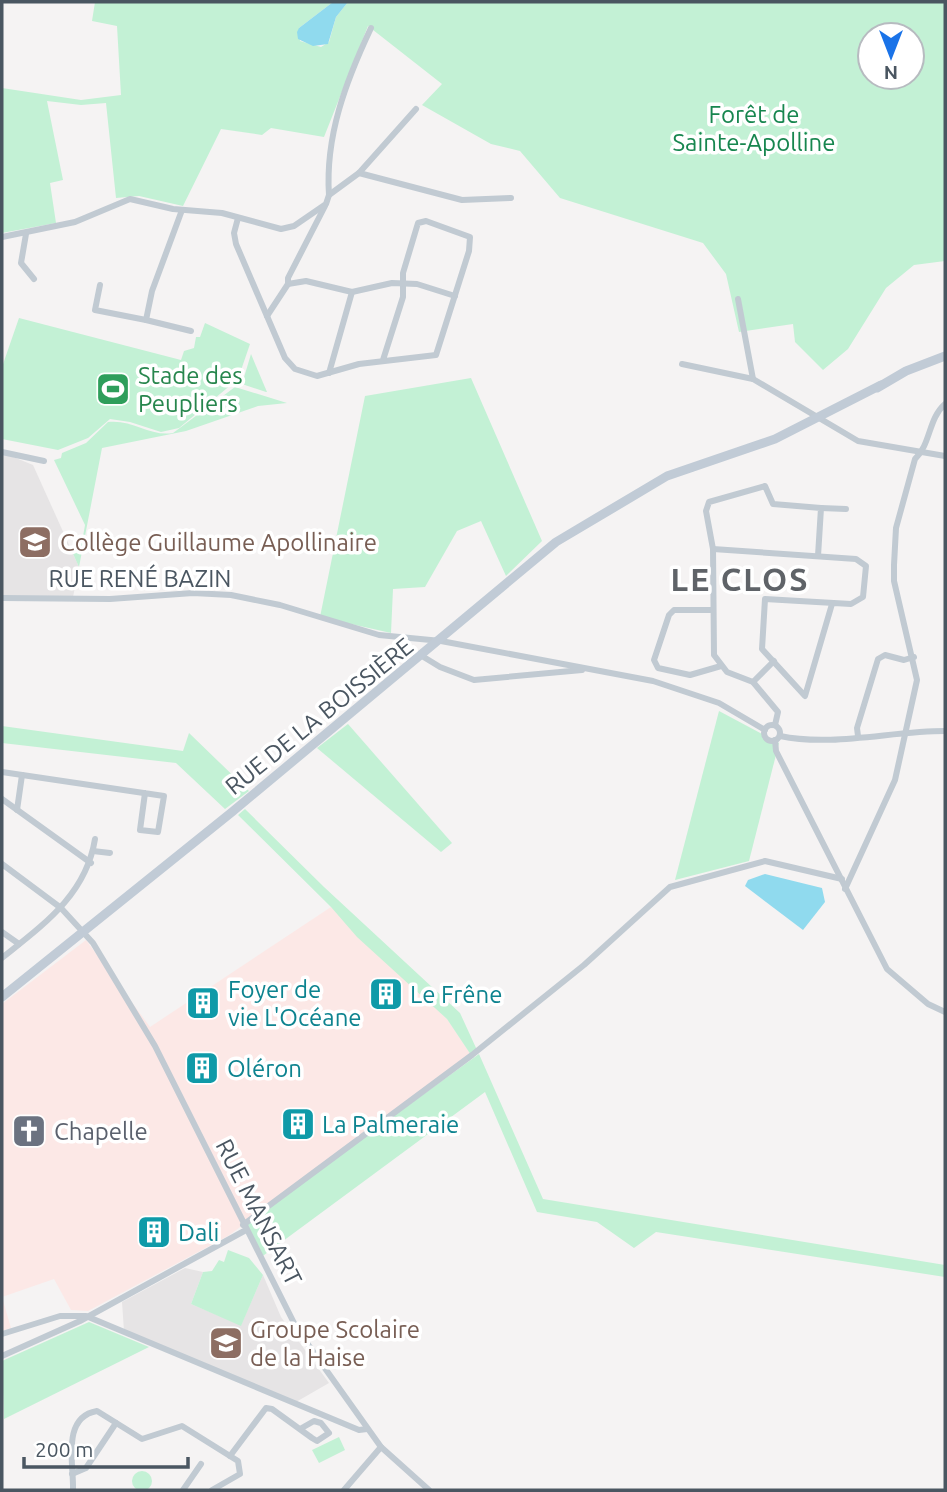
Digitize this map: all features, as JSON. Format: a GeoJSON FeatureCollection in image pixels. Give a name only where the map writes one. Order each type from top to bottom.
{"type":"FeatureCollection","features":[{"type":"Feature","properties":{"kind":"main road","name":"RUE DE LA BOISSIÈRE"},"geometry":{"type":"LineString","coordinates":[[2,997],[441,641],[556,542],[667,476],[769,447],[881,386],[945,356]]}},
{"type":"Feature","properties":{"kind":"street"},"geometry":{"type":"LineString","coordinates":[[330,195],[327,167],[331,135],[356,60],[371,28]]}},
{"type":"Feature","properties":{"kind":"street"},"geometry":{"type":"LineString","coordinates":[[267,316],[288,284],[288,278],[330,195],[359,173],[416,109]]}},
{"type":"Feature","properties":{"kind":"street"},"geometry":{"type":"LineString","coordinates":[[359,173],[462,200],[511,198]]}},
{"type":"Feature","properties":{"kind":"street"},"geometry":{"type":"LineString","coordinates":[[2,237],[75,222],[130,199],[222,213],[284,229],[295,226],[326,204]]}},
{"type":"Feature","properties":{"kind":"street"},"geometry":{"type":"LineString","coordinates":[[146,320],[152,291],[182,209]]}},
{"type":"Feature","properties":{"kind":"street"},"geometry":{"type":"LineString","coordinates":[[238,218],[234,233],[236,244],[285,358],[295,369],[317,376],[383,360],[436,355],[470,251],[470,237],[426,221],[418,223],[403,273],[403,297],[383,360]]}},
{"type":"Feature","properties":{"kind":"street"},"geometry":{"type":"LineString","coordinates":[[26,234],[21,263],[34,279]]}},
{"type":"Feature","properties":{"kind":"street"},"geometry":{"type":"LineString","coordinates":[[288,284],[306,281],[352,292],[417,284],[455,296]]}},
{"type":"Feature","properties":{"kind":"street"},"geometry":{"type":"LineString","coordinates":[[100,285],[95,310],[191,331]]}},
{"type":"Feature","properties":{"kind":"street"},"geometry":{"type":"LineString","coordinates":[[328,373],[352,292]]}},
{"type":"Feature","properties":{"kind":"street"},"geometry":{"type":"LineString","coordinates":[[738,299],[753,379]]}},
{"type":"Feature","properties":{"kind":"street"},"geometry":{"type":"LineString","coordinates":[[682,364],[753,379],[858,441],[945,456]]}},
{"type":"Feature","properties":{"kind":"street"},"geometry":{"type":"LineString","coordinates":[[845,889],[895,780],[907,731],[917,680],[914,657],[894,581],[894,565],[902,501],[915,459],[920,453],[933,418],[945,404]]}},
{"type":"Feature","properties":{"kind":"street"},"geometry":{"type":"LineString","coordinates":[[2,452],[44,461]]}},
{"type":"Feature","properties":{"kind":"street"},"geometry":{"type":"LineString","coordinates":[[846,509],[773,503],[765,486],[709,502],[706,512],[713,549],[714,655],[727,672],[753,681],[778,712],[775,725],[776,751],[845,889],[893,977],[928,1004],[945,1012]]}},
{"type":"Feature","properties":{"kind":"street"},"geometry":{"type":"LineString","coordinates":[[818,556],[821,508]]}},
{"type":"Feature","properties":{"kind":"street"},"geometry":{"type":"LineString","coordinates":[[713,549],[856,559],[866,566],[863,597],[851,604],[765,599],[762,649],[805,696],[832,604]]}},
{"type":"Feature","properties":{"kind":"street","name":"RUE RENÉ BAZIN"},"geometry":{"type":"LineString","coordinates":[[2,598],[110,599],[214,593],[280,606],[379,635],[441,641],[565,668]]}},
{"type":"Feature","properties":{"kind":"street"},"geometry":{"type":"LineString","coordinates":[[713,610],[674,610],[669,615],[654,660],[658,668],[690,675],[721,666]]}},
{"type":"Feature","properties":{"kind":"street"},"geometry":{"type":"LineString","coordinates":[[858,736],[857,728],[878,659],[884,655],[904,660],[914,657]]}},
{"type":"Feature","properties":{"kind":"street"},"geometry":{"type":"LineString","coordinates":[[422,656],[449,671],[474,680],[565,668],[590,669],[669,686],[726,706],[765,730]]}},
{"type":"Feature","properties":{"kind":"street"},"geometry":{"type":"LineString","coordinates":[[753,681],[774,661]]}},
{"type":"Feature","properties":{"kind":"street"},"geometry":{"type":"LineString","coordinates":[[765,730],[775,725]]}},
{"type":"Feature","properties":{"kind":"street"},"geometry":{"type":"LineString","coordinates":[[765,730],[766,738],[796,739],[945,731]]}},
{"type":"Feature","properties":{"kind":"street"},"geometry":{"type":"LineString","coordinates":[[2,772],[145,793],[164,796],[158,832],[140,830],[145,793]]}},
{"type":"Feature","properties":{"kind":"street"},"geometry":{"type":"LineString","coordinates":[[16,810],[22,775]]}},
{"type":"Feature","properties":{"kind":"street"},"geometry":{"type":"LineString","coordinates":[[2,799],[91,863]]}},
{"type":"Feature","properties":{"kind":"street"},"geometry":{"type":"LineString","coordinates":[[2,958],[61,908],[91,863],[95,839]]}},
{"type":"Feature","properties":{"kind":"street"},"geometry":{"type":"LineString","coordinates":[[93,851],[110,853]]}},
{"type":"Feature","properties":{"kind":"street"},"geometry":{"type":"LineString","coordinates":[[2,1356],[86,1316],[245,1228],[493,1040],[584,965],[670,887],[765,861],[842,879]]}},
{"type":"Feature","properties":{"kind":"street","name":"RUE MANSART"},"geometry":{"type":"LineString","coordinates":[[2,864],[61,908],[85,931],[155,1046],[297,1329],[381,1447],[429,1490]]}},
{"type":"Feature","properties":{"kind":"street"},"geometry":{"type":"LineString","coordinates":[[2,932],[19,944]]}},
{"type":"Feature","properties":{"kind":"street"},"geometry":{"type":"LineString","coordinates":[[2,1334],[60,1316],[86,1316],[359,1430],[367,1429]]}},
{"type":"Feature","properties":{"kind":"street"},"geometry":{"type":"LineString","coordinates":[[230,1456],[266,1408],[300,1429]]}},
{"type":"Feature","properties":{"kind":"street"},"geometry":{"type":"LineString","coordinates":[[72,1490],[71,1444],[82,1419],[97,1411],[142,1439],[183,1426],[230,1456],[240,1464],[240,1474],[213,1490]]}},
{"type":"Feature","properties":{"kind":"street"},"geometry":{"type":"LineString","coordinates":[[72,1474],[86,1468],[116,1423]]}},
{"type":"Feature","properties":{"kind":"street"},"geometry":{"type":"LineString","coordinates":[[344,1490],[381,1447]]}},
{"type":"Feature","properties":{"kind":"street"},"geometry":{"type":"LineString","coordinates":[[183,1490],[201,1464]]}},
{"type":"Feature","properties":{"kind":"shaded area","name":"Collège Guillaume Apollinaire"},"geometry":{"type":"Polygon","coordinates":[[[6,454],[33,465],[79,567],[73,597],[2,596],[2,456],[6,454]]]}},
{"type":"Feature","properties":{"kind":"shaded area"},"geometry":{"type":"Polygon","coordinates":[[[331,907],[447,1019],[471,1055],[228,1236],[88,1311],[71,1310],[54,1279],[2,1297],[2,1004],[86,940],[150,1027],[331,907]]]}},
{"type":"Feature","properties":{"kind":"shaded area","name":"Groupe Scolaire de la Haise"},"geometry":{"type":"Polygon","coordinates":[[[185,1268],[203,1272],[191,1304],[241,1325],[263,1275],[281,1317],[329,1383],[296,1402],[124,1331],[122,1302],[185,1268]]]}},
{"type":"Feature","properties":{"kind":"shaded area"},"geometry":{"type":"Polygon","coordinates":[[[2,1297],[11,1328],[2,1331],[2,1297]]]}},
{"type":"Feature","properties":{"kind":"green space","name":"Forêt de Sainte-Apolline"},"geometry":{"type":"Polygon","coordinates":[[[95,2],[333,2],[299,28],[300,41],[321,47],[329,42],[336,17],[348,2],[945,2],[945,261],[914,265],[886,288],[848,349],[823,370],[795,342],[793,324],[739,332],[726,274],[703,243],[560,198],[520,151],[491,144],[422,105],[442,84],[368,26],[324,137],[271,128],[262,135],[221,129],[183,206],[139,196],[116,198],[106,103],[81,105],[47,101],[63,180],[50,183],[56,223],[2,233],[2,88],[81,100],[121,95],[117,26],[92,21],[95,2]]]}},
{"type":"Feature","properties":{"kind":"green space","name":"Stade des Peupliers"},"geometry":{"type":"Polygon","coordinates":[[[19,318],[181,360],[184,351],[194,348],[196,337],[200,337],[205,323],[250,344],[238,379],[179,428],[161,432],[110,419],[88,438],[58,450],[2,439],[2,367],[19,318]]]}},
{"type":"Feature","properties":{"kind":"green space"},"geometry":{"type":"Polygon","coordinates":[[[251,354],[267,392],[242,384],[251,354]]]}},
{"type":"Feature","properties":{"kind":"green space"},"geometry":{"type":"Polygon","coordinates":[[[471,378],[542,541],[506,576],[481,521],[457,531],[425,587],[393,589],[391,633],[320,617],[365,396],[471,378]]]}},
{"type":"Feature","properties":{"kind":"green space"},"geometry":{"type":"Polygon","coordinates":[[[235,387],[287,403],[258,406],[186,431],[102,448],[79,567],[70,547],[82,542],[85,525],[54,460],[61,458],[62,453],[86,443],[108,422],[125,423],[157,433],[173,433],[235,387]]]}},
{"type":"Feature","properties":{"kind":"green space"},"geometry":{"type":"Polygon","coordinates":[[[719,711],[779,743],[749,861],[675,880],[719,711]]]}},
{"type":"Feature","properties":{"kind":"green space"},"geometry":{"type":"Polygon","coordinates":[[[348,724],[452,843],[441,852],[317,748],[348,724]]]}},
{"type":"Feature","properties":{"kind":"green space"},"geometry":{"type":"Polygon","coordinates":[[[2,726],[183,751],[189,733],[249,791],[225,809],[176,763],[2,743],[2,726]]]}},
{"type":"Feature","properties":{"kind":"green space"},"geometry":{"type":"Polygon","coordinates":[[[245,809],[324,887],[460,1013],[477,1050],[471,1055],[447,1019],[357,937],[331,907],[238,815],[245,809]]]}},
{"type":"Feature","properties":{"kind":"green space"},"geometry":{"type":"Polygon","coordinates":[[[479,1054],[543,1199],[945,1265],[945,1277],[656,1232],[634,1248],[597,1222],[537,1212],[485,1092],[260,1258],[243,1225],[479,1054]]]}},
{"type":"Feature","properties":{"kind":"green space"},"geometry":{"type":"Polygon","coordinates":[[[228,1250],[249,1258],[263,1275],[241,1326],[191,1304],[203,1272],[212,1271],[219,1260],[224,1262],[228,1250]]]}},
{"type":"Feature","properties":{"kind":"green space"},"geometry":{"type":"Polygon","coordinates":[[[89,1322],[149,1347],[4,1419],[2,1361],[89,1322]]]}},
{"type":"Feature","properties":{"kind":"green space"},"geometry":{"type":"Polygon","coordinates":[[[339,1437],[345,1450],[319,1463],[312,1450],[339,1437]]]}},
{"type":"Feature","properties":{"kind":"green space"},"geometry":{"type":"Polygon","coordinates":[[[142,1471],[149,1474],[152,1481],[149,1488],[142,1491],[135,1488],[132,1481],[135,1474],[142,1471]]]}},
{"type":"Feature","properties":{"kind":"water"},"geometry":{"type":"Polygon","coordinates":[[[333,2],[348,2],[336,17],[328,44],[313,46],[298,39],[299,28],[333,2]]]}},
{"type":"Feature","properties":{"kind":"water"},"geometry":{"type":"Polygon","coordinates":[[[765,874],[822,888],[825,902],[803,930],[745,886],[748,880],[765,874]]]}},
{"type":"Feature","properties":{"kind":"place","name":"Stade des Peupliers"},"geometry":{"type":"Point","coordinates":[113,389]}},
{"type":"Feature","properties":{"kind":"place","name":"Collège Guillaume Apollinaire"},"geometry":{"type":"Point","coordinates":[35,542]}},
{"type":"Feature","properties":{"kind":"place","name":"Le Frêne"},"geometry":{"type":"Point","coordinates":[386,994]}},
{"type":"Feature","properties":{"kind":"place","name":"Foyer de vie L'Océane"},"geometry":{"type":"Point","coordinates":[203,1003]}},
{"type":"Feature","properties":{"kind":"place","name":"Oléron"},"geometry":{"type":"Point","coordinates":[202,1068]}},
{"type":"Feature","properties":{"kind":"place","name":"La Palmeraie"},"geometry":{"type":"Point","coordinates":[298,1124]}},
{"type":"Feature","properties":{"kind":"place","name":"Chapelle"},"geometry":{"type":"Point","coordinates":[29,1131]}},
{"type":"Feature","properties":{"kind":"place","name":"Dali"},"geometry":{"type":"Point","coordinates":[154,1232]}},
{"type":"Feature","properties":{"kind":"place","name":"Groupe Scolaire de la Haise"},"geometry":{"type":"Point","coordinates":[226,1343]}},
{"type":"Feature","properties":{"kind":"district","name":"LE CLOS"},"geometry":{"type":"Point","coordinates":[740,579]}}]}
